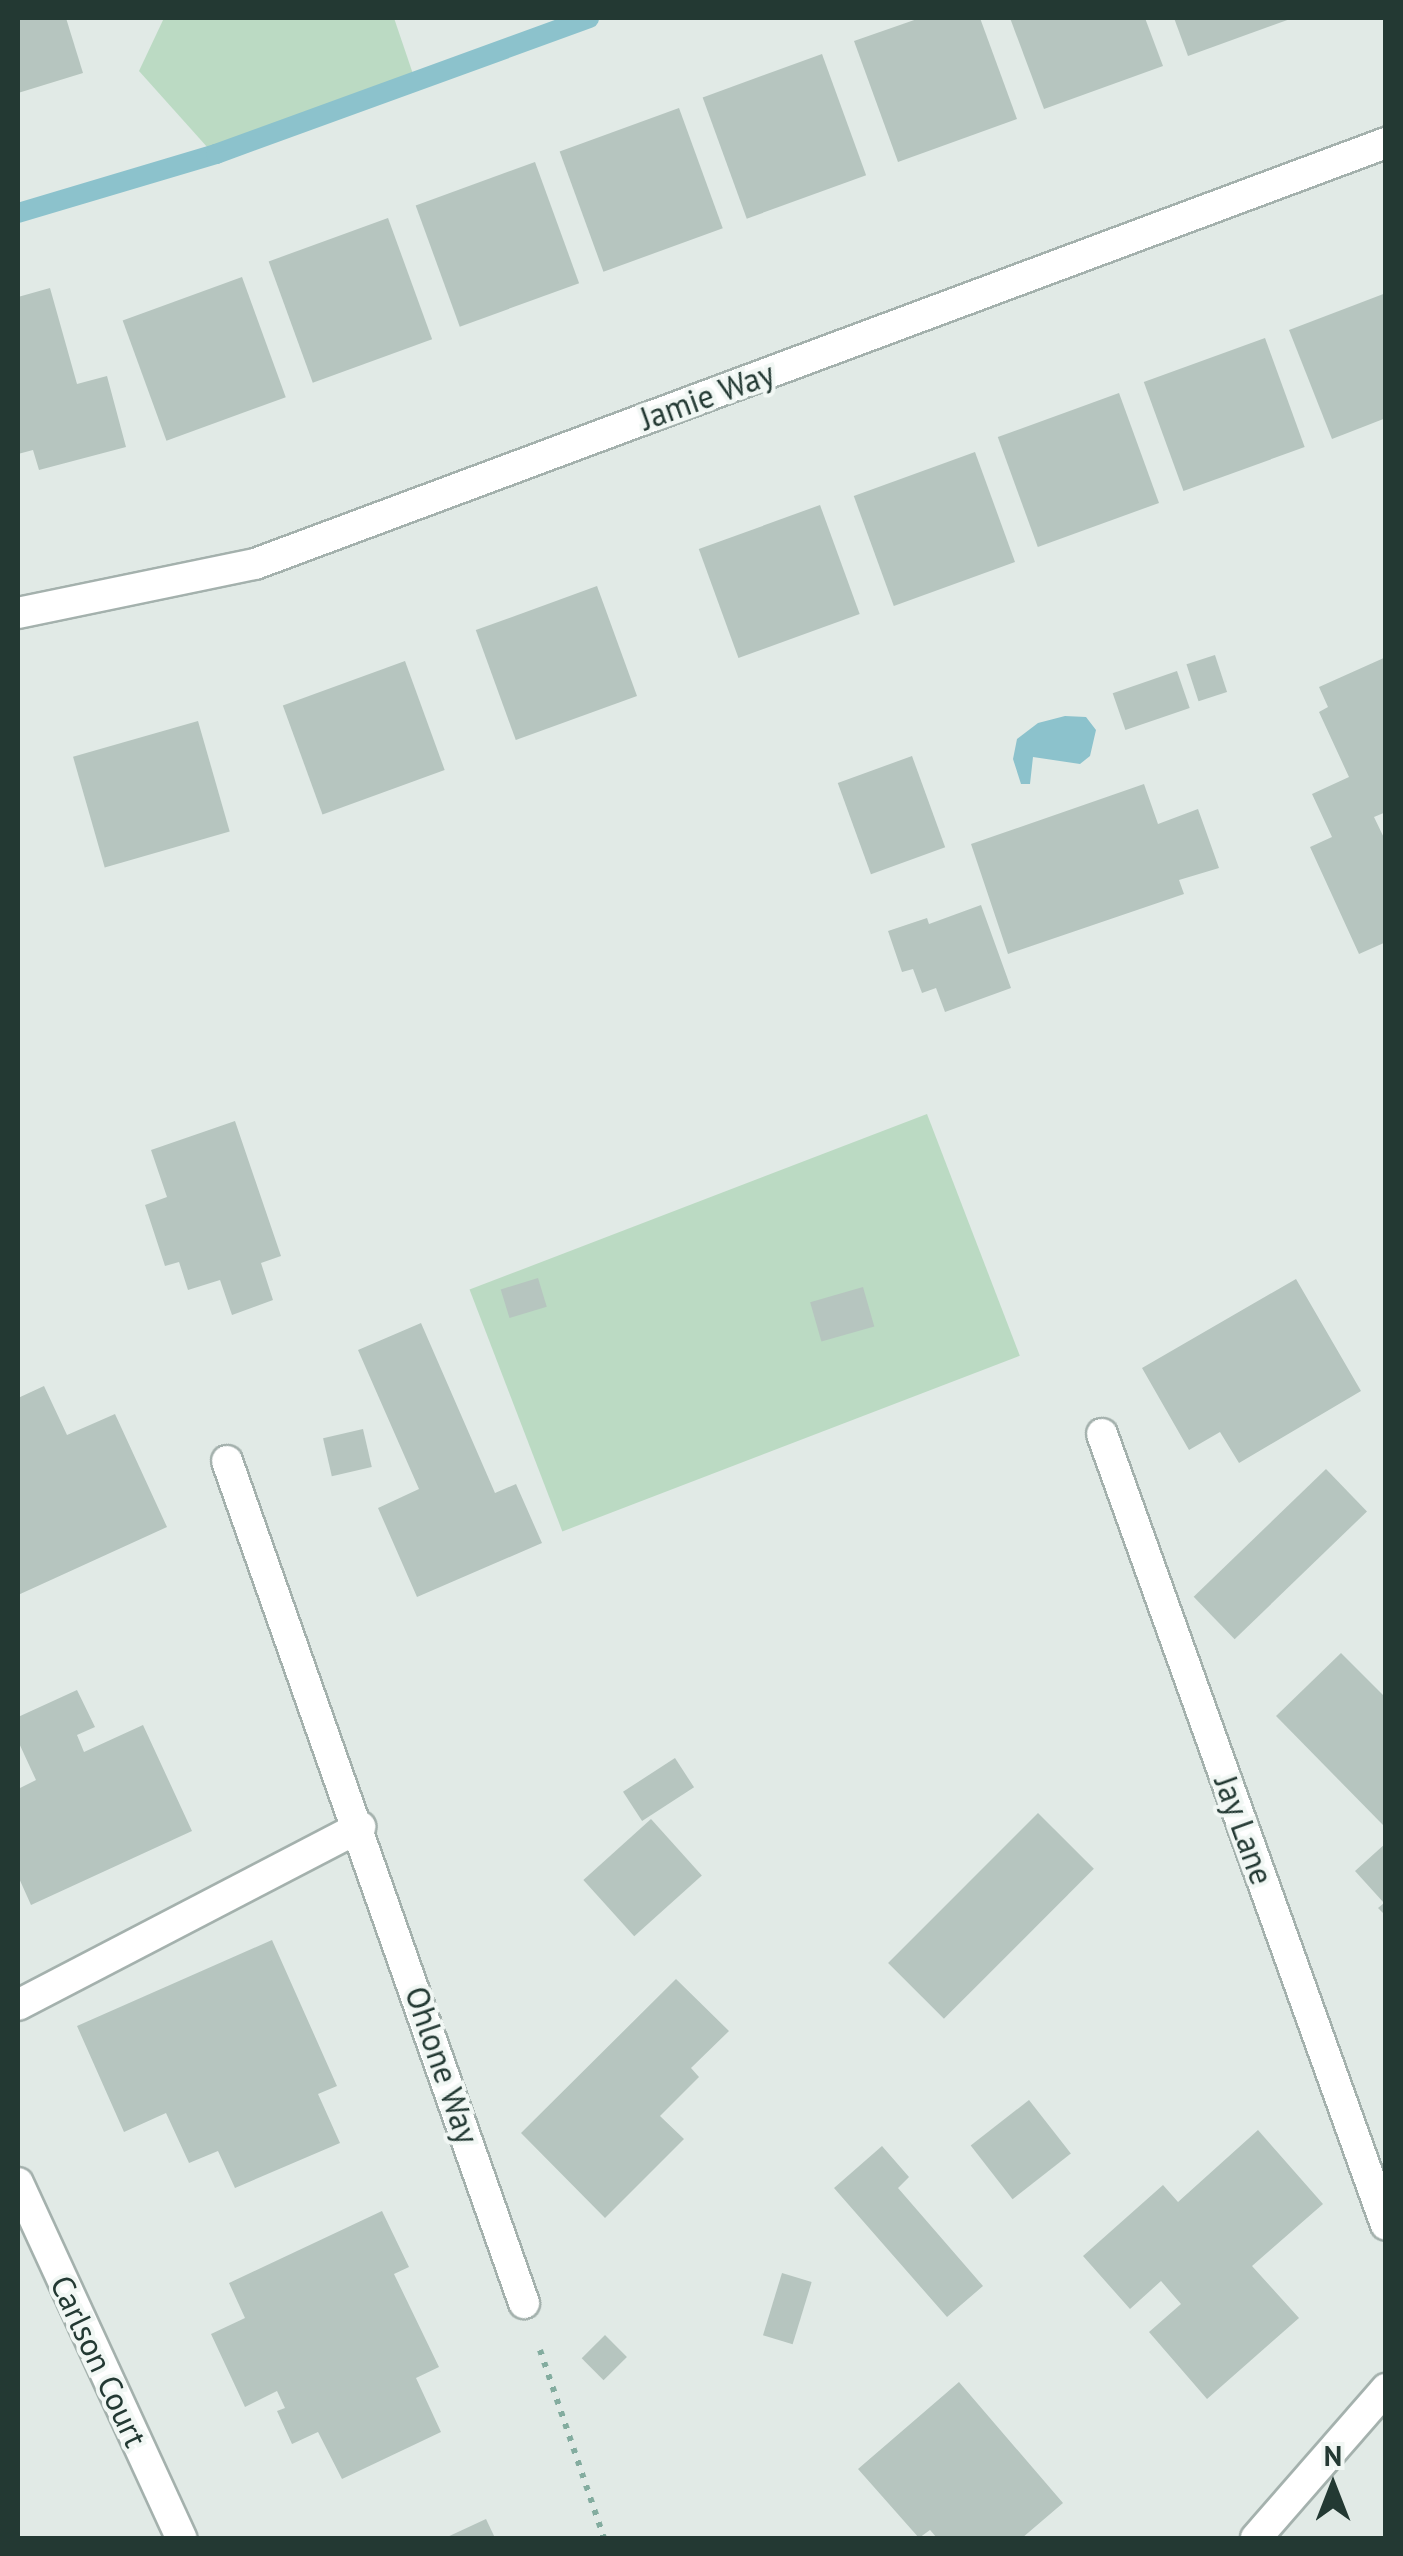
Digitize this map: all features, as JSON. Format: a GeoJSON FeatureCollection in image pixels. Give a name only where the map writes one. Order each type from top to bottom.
{"type":"FeatureCollection","features":[{"type":"Feature","properties":{"kind":"street","name":"Jamie Way"},"geometry":{"type":"LineString","coordinates":[[18,613],[255,564],[1386,144]]}},
{"type":"Feature","properties":{"kind":"street","name":"Jay Lane"},"geometry":{"type":"LineString","coordinates":[[1102,1434],[1386,2225]]}},
{"type":"Feature","properties":{"kind":"street","name":"Ohlone Way"},"geometry":{"type":"LineString","coordinates":[[227,1461],[360,1827],[524,2302]]}},
{"type":"Feature","properties":{"kind":"street"},"geometry":{"type":"LineString","coordinates":[[18,2005],[360,1827]]}},
{"type":"Feature","properties":{"kind":"street","name":"Carlson Court"},"geometry":{"type":"LineString","coordinates":[[18,2184],[180,2538]]}},
{"type":"Feature","properties":{"kind":"street"},"geometry":{"type":"LineString","coordinates":[[1256,2538],[1386,2389]]}},
{"type":"Feature","properties":{"kind":"path"},"geometry":{"type":"LineString","coordinates":[[524,2302],[604,2538]]}},
{"type":"Feature","properties":{"kind":"green space"},"geometry":{"type":"Polygon","coordinates":[[[164,18],[394,18],[413,74],[208,148],[139,71],[164,18]]]}},
{"type":"Feature","properties":{"kind":"green space"},"geometry":{"type":"Polygon","coordinates":[[[927,1114],[1020,1356],[562,1531],[470,1290],[927,1114]]]}},
{"type":"Feature","properties":{"kind":"water"},"geometry":{"type":"Polygon","coordinates":[[[1065,716],[1086,717],[1096,730],[1090,756],[1080,764],[1033,757],[1030,784],[1021,784],[1013,759],[1017,739],[1038,723],[1065,716]]]}},
{"type":"Feature","properties":{"kind":"building"},"geometry":{"type":"Polygon","coordinates":[[[18,18],[66,18],[83,73],[18,93],[18,18]]]}},
{"type":"Feature","properties":{"kind":"building"},"geometry":{"type":"Polygon","coordinates":[[[920,18],[980,18],[1017,119],[898,162],[854,41],[920,18]]]}},
{"type":"Feature","properties":{"kind":"building"},"geometry":{"type":"Polygon","coordinates":[[[1010,18],[1145,18],[1163,66],[1044,109],[1010,18]]]}},
{"type":"Feature","properties":{"kind":"building"},"geometry":{"type":"Polygon","coordinates":[[[1174,18],[1293,18],[1188,56],[1174,18]]]}},
{"type":"Feature","properties":{"kind":"building"},"geometry":{"type":"Polygon","coordinates":[[[822,54],[866,175],[747,219],[703,97],[822,54]]]}},
{"type":"Feature","properties":{"kind":"building"},"geometry":{"type":"Polygon","coordinates":[[[679,108],[723,228],[603,272],[560,151],[679,108]]]}},
{"type":"Feature","properties":{"kind":"building"},"geometry":{"type":"Polygon","coordinates":[[[535,162],[579,283],[460,327],[416,205],[535,162]]]}},
{"type":"Feature","properties":{"kind":"building"},"geometry":{"type":"Polygon","coordinates":[[[388,218],[432,339],[313,383],[269,261],[388,218]]]}},
{"type":"Feature","properties":{"kind":"building"},"geometry":{"type":"Polygon","coordinates":[[[242,277],[286,397],[166,441],[123,320],[242,277]]]}},
{"type":"Feature","properties":{"kind":"building"},"geometry":{"type":"Polygon","coordinates":[[[50,288],[77,384],[107,376],[126,447],[39,470],[33,450],[18,454],[18,297],[50,288]]]}},
{"type":"Feature","properties":{"kind":"building"},"geometry":{"type":"Polygon","coordinates":[[[1386,293],[1386,418],[1332,439],[1289,330],[1386,293]]]}},
{"type":"Feature","properties":{"kind":"building"},"geometry":{"type":"Polygon","coordinates":[[[1265,338],[1305,447],[1183,491],[1144,382],[1265,338]]]}},
{"type":"Feature","properties":{"kind":"building"},"geometry":{"type":"Polygon","coordinates":[[[1119,393],[1159,503],[1038,547],[998,437],[1119,393]]]}},
{"type":"Feature","properties":{"kind":"building"},"geometry":{"type":"Polygon","coordinates":[[[975,452],[1015,562],[894,606],[854,496],[975,452]]]}},
{"type":"Feature","properties":{"kind":"building"},"geometry":{"type":"Polygon","coordinates":[[[820,505],[860,614],[738,658],[699,549],[820,505]]]}},
{"type":"Feature","properties":{"kind":"building"},"geometry":{"type":"Polygon","coordinates":[[[597,586],[637,696],[516,740],[476,630],[597,586]]]}},
{"type":"Feature","properties":{"kind":"building"},"geometry":{"type":"Polygon","coordinates":[[[1215,655],[1227,692],[1199,701],[1186,664],[1215,655]]]}},
{"type":"Feature","properties":{"kind":"building"},"geometry":{"type":"Polygon","coordinates":[[[1386,657],[1386,812],[1374,817],[1386,842],[1386,942],[1359,954],[1310,847],[1332,837],[1312,794],[1349,777],[1319,712],[1328,707],[1319,687],[1386,657]]]}},
{"type":"Feature","properties":{"kind":"building"},"geometry":{"type":"Polygon","coordinates":[[[405,661],[445,770],[323,814],[283,705],[405,661]]]}},
{"type":"Feature","properties":{"kind":"building"},"geometry":{"type":"Polygon","coordinates":[[[1177,671],[1190,708],[1125,730],[1113,693],[1177,671]]]}},
{"type":"Feature","properties":{"kind":"building"},"geometry":{"type":"Polygon","coordinates":[[[198,721],[230,832],[105,867],[73,757],[198,721]]]}},
{"type":"Feature","properties":{"kind":"building"},"geometry":{"type":"Polygon","coordinates":[[[912,756],[945,847],[871,874],[838,783],[912,756]]]}},
{"type":"Feature","properties":{"kind":"building"},"geometry":{"type":"Polygon","coordinates":[[[1144,784],[1158,824],[1198,809],[1219,868],[1179,880],[1184,894],[1008,954],[971,844],[1144,784]]]}},
{"type":"Feature","properties":{"kind":"building"},"geometry":{"type":"Polygon","coordinates":[[[981,905],[1011,988],[945,1012],[936,988],[922,993],[913,969],[902,972],[888,931],[927,918],[929,924],[981,905]]]}},
{"type":"Feature","properties":{"kind":"building"},"geometry":{"type":"Polygon","coordinates":[[[235,1121],[281,1256],[261,1263],[273,1300],[232,1315],[220,1280],[188,1290],[179,1262],[165,1266],[145,1205],[167,1197],[151,1150],[235,1121]]]}},
{"type":"Feature","properties":{"kind":"building"},"geometry":{"type":"Polygon","coordinates":[[[538,1278],[547,1307],[509,1318],[501,1289],[538,1278]]]}},
{"type":"Feature","properties":{"kind":"building"},"geometry":{"type":"Polygon","coordinates":[[[1296,1279],[1361,1391],[1239,1463],[1220,1432],[1189,1450],[1142,1368],[1296,1279]]]}},
{"type":"Feature","properties":{"kind":"building"},"geometry":{"type":"Polygon","coordinates":[[[863,1287],[874,1326],[821,1342],[810,1302],[863,1287]]]}},
{"type":"Feature","properties":{"kind":"building"},"geometry":{"type":"Polygon","coordinates":[[[421,1323],[495,1493],[516,1484],[542,1543],[417,1597],[378,1508],[419,1489],[358,1350],[421,1323]]]}},
{"type":"Feature","properties":{"kind":"building"},"geometry":{"type":"Polygon","coordinates":[[[44,1386],[67,1435],[115,1414],[167,1527],[18,1595],[18,1398],[44,1386]]]}},
{"type":"Feature","properties":{"kind":"building"},"geometry":{"type":"Polygon","coordinates":[[[363,1429],[372,1467],[332,1476],[323,1438],[363,1429]]]}},
{"type":"Feature","properties":{"kind":"building"},"geometry":{"type":"Polygon","coordinates":[[[1326,1469],[1367,1511],[1235,1639],[1194,1597],[1326,1469]]]}},
{"type":"Feature","properties":{"kind":"building"},"geometry":{"type":"Polygon","coordinates":[[[1341,1653],[1386,1698],[1383,1825],[1276,1716],[1341,1653]]]}},
{"type":"Feature","properties":{"kind":"building"},"geometry":{"type":"Polygon","coordinates":[[[77,1690],[95,1727],[77,1735],[84,1752],[143,1725],[192,1831],[31,1905],[18,1876],[18,1789],[36,1780],[18,1741],[18,1717],[77,1690]]]}},
{"type":"Feature","properties":{"kind":"building"},"geometry":{"type":"Polygon","coordinates":[[[675,1758],[694,1787],[642,1821],[623,1792],[675,1758]]]}},
{"type":"Feature","properties":{"kind":"building"},"geometry":{"type":"Polygon","coordinates":[[[1038,1813],[1094,1869],[944,2019],[888,1963],[1038,1813]]]}},
{"type":"Feature","properties":{"kind":"building"},"geometry":{"type":"Polygon","coordinates":[[[651,1819],[702,1875],[634,1936],[583,1880],[651,1819]]]}},
{"type":"Feature","properties":{"kind":"building"},"geometry":{"type":"Polygon","coordinates":[[[1386,1843],[1386,1916],[1378,1908],[1384,1903],[1355,1871],[1386,1843]]]}},
{"type":"Feature","properties":{"kind":"building"},"geometry":{"type":"Polygon","coordinates":[[[272,1940],[337,2086],[318,2094],[340,2143],[235,2188],[218,2151],[189,2163],[166,2113],[124,2132],[77,2026],[272,1940]]]}},
{"type":"Feature","properties":{"kind":"building"},"geometry":{"type":"Polygon","coordinates":[[[676,1979],[729,2031],[691,2068],[699,2077],[660,2116],[684,2139],[605,2218],[521,2133],[676,1979]]]}},
{"type":"Feature","properties":{"kind":"building"},"geometry":{"type":"Polygon","coordinates":[[[1029,2100],[1071,2154],[1013,2199],[971,2146],[1029,2100]]]}},
{"type":"Feature","properties":{"kind":"building"},"geometry":{"type":"Polygon","coordinates":[[[1258,2130],[1323,2204],[1252,2266],[1299,2318],[1207,2399],[1149,2332],[1181,2304],[1161,2281],[1130,2309],[1083,2256],[1163,2185],[1178,2202],[1258,2130]]]}},
{"type":"Feature","properties":{"kind":"building"},"geometry":{"type":"Polygon","coordinates":[[[882,2146],[909,2177],[898,2188],[983,2286],[947,2317],[834,2188],[882,2146]]]}},
{"type":"Feature","properties":{"kind":"building"},"geometry":{"type":"Polygon","coordinates":[[[382,2211],[409,2267],[394,2274],[439,2367],[416,2378],[441,2432],[342,2479],[318,2432],[292,2444],[277,2411],[285,2408],[277,2391],[245,2407],[211,2334],[245,2318],[229,2283],[382,2211]]]}},
{"type":"Feature","properties":{"kind":"building"},"geometry":{"type":"Polygon","coordinates":[[[782,2273],[812,2282],[793,2344],[763,2335],[782,2273]]]}},
{"type":"Feature","properties":{"kind":"building"},"geometry":{"type":"Polygon","coordinates":[[[605,2335],[627,2357],[604,2380],[582,2358],[605,2335]]]}},
{"type":"Feature","properties":{"kind":"building"},"geometry":{"type":"Polygon","coordinates":[[[959,2382],[1063,2503],[1022,2538],[937,2538],[930,2530],[919,2538],[858,2469],[959,2382]]]}},
{"type":"Feature","properties":{"kind":"building"},"geometry":{"type":"Polygon","coordinates":[[[486,2519],[495,2538],[445,2538],[486,2519]]]}},
{"type":"Feature","properties":{"kind":"waterway"},"geometry":{"type":"LineString","coordinates":[[18,213],[216,154],[589,18]]}}]}
